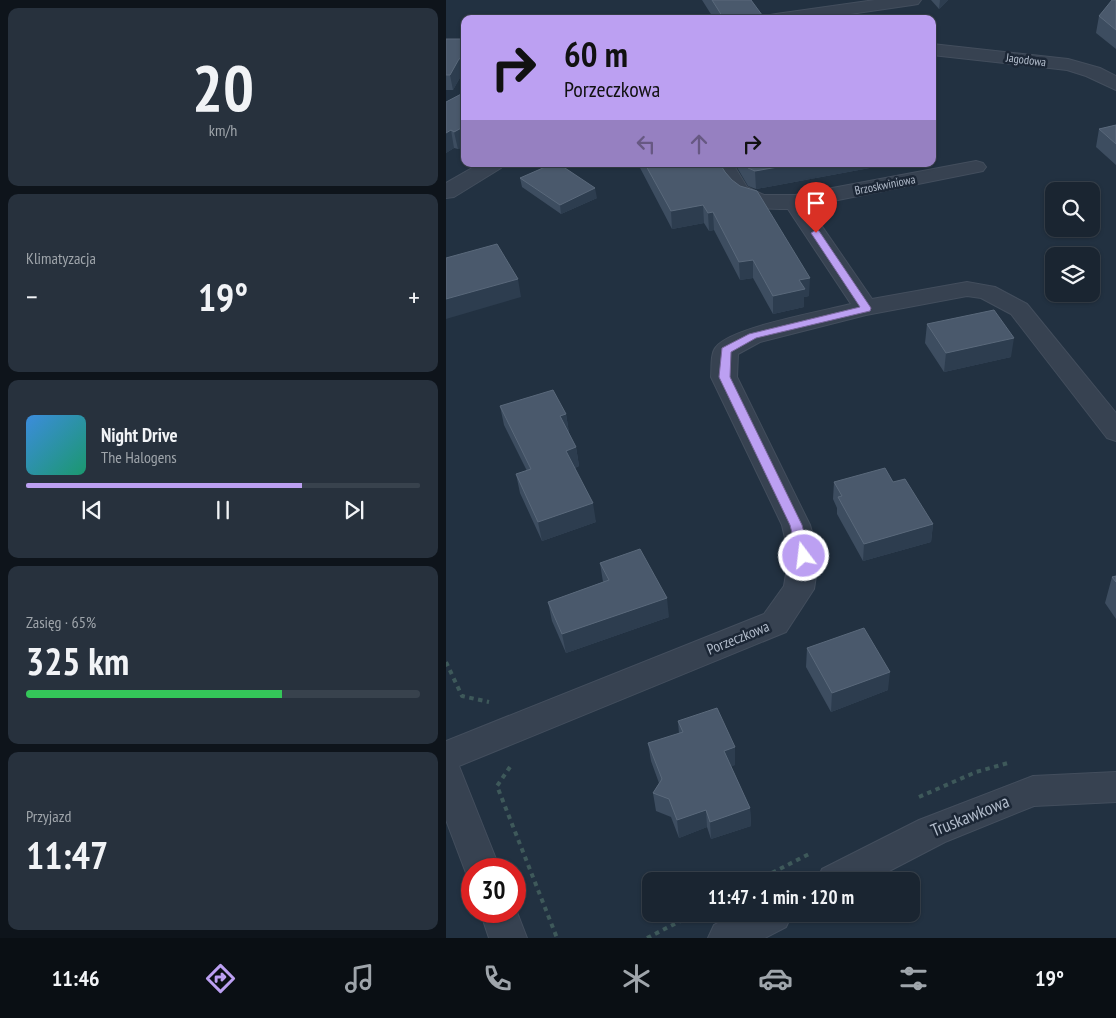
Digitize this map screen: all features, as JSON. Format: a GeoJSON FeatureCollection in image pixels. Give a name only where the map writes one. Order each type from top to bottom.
{"type":"FeatureCollection","features":[{"type":"Feature","properties":{"kind":"street"},"geometry":{"type":"LineString","coordinates":[[829,15],[912,0]]}},
{"type":"Feature","properties":{"kind":"street","name":"Jagodowa"},"geometry":{"type":"LineString","coordinates":[[936,49],[1068,65],[1093,72],[1116,84]]}},
{"type":"Feature","properties":{"kind":"street"},"geometry":{"type":"LineString","coordinates":[[446,192],[489,167]]}},
{"type":"Feature","properties":{"kind":"street"},"geometry":{"type":"LineString","coordinates":[[725,167],[739,191],[760,202],[795,202],[866,308],[966,289],[987,292],[1019,308],[1116,432]]}},
{"type":"Feature","properties":{"kind":"street","name":"Brzoskwiniowa"},"geometry":{"type":"LineString","coordinates":[[795,202],[976,167]]}},
{"type":"Feature","properties":{"kind":"street","name":"Porzeczkowa"},"geometry":{"type":"LineString","coordinates":[[446,756],[775,623],[799,589],[804,556],[796,525],[724,377],[726,350],[752,336],[866,308]]}},
{"type":"Feature","properties":{"kind":"street"},"geometry":{"type":"LineString","coordinates":[[446,774],[478,858]]}},
{"type":"Feature","properties":{"kind":"street","name":"Truskawkowa"},"geometry":{"type":"LineString","coordinates":[[852,872],[932,831],[1033,791],[1116,787]]}},
{"type":"Feature","properties":{"kind":"street"},"geometry":{"type":"LineString","coordinates":[[727,938],[758,922]]}},
{"type":"Feature","properties":{"kind":"street"},"geometry":{"type":"LineString","coordinates":[[502,923],[508,938]]}},
{"type":"Feature","properties":{"kind":"path"},"geometry":{"type":"LineString","coordinates":[[446,662],[462,696],[507,706],[524,745],[497,786],[557,938]]}},
{"type":"Feature","properties":{"kind":"path"},"geometry":{"type":"LineString","coordinates":[[646,938],[678,922]]}},
{"type":"Feature","properties":{"kind":"building"},"geometry":{"type":"Polygon","coordinates":[[[712,0],[751,0],[762,15],[721,15],[712,0]]]}},
{"type":"Feature","properties":{"kind":"building"},"geometry":{"type":"Polygon","coordinates":[[[1112,0],[1116,0],[1116,30],[1099,16],[1112,0]]]}},
{"type":"Feature","properties":{"kind":"building"},"geometry":{"type":"Polygon","coordinates":[[[446,39],[461,39],[461,58],[450,75],[446,75],[446,39]]]}},
{"type":"Feature","properties":{"kind":"building"},"geometry":{"type":"Polygon","coordinates":[[[461,94],[461,128],[454,132],[451,130],[446,133],[446,102],[461,94]]]}},
{"type":"Feature","properties":{"kind":"building"},"geometry":{"type":"Polygon","coordinates":[[[1116,125],[1116,144],[1099,129],[1116,125]]]}},
{"type":"Feature","properties":{"kind":"building"},"geometry":{"type":"Polygon","coordinates":[[[545,167],[564,167],[595,188],[560,205],[520,178],[545,167]]]}},
{"type":"Feature","properties":{"kind":"building"},"geometry":{"type":"Polygon","coordinates":[[[647,167],[722,167],[732,180],[740,186],[757,191],[810,278],[799,280],[805,289],[773,296],[753,260],[739,262],[713,212],[708,213],[703,205],[671,211],[647,167]]]}},
{"type":"Feature","properties":{"kind":"building"},"geometry":{"type":"Polygon","coordinates":[[[748,167],[778,167],[755,171],[748,167]]]}},
{"type":"Feature","properties":{"kind":"building"},"geometry":{"type":"Polygon","coordinates":[[[497,244],[518,279],[446,299],[446,258],[497,244]]]}},
{"type":"Feature","properties":{"kind":"building"},"geometry":{"type":"Polygon","coordinates":[[[994,310],[1014,338],[946,353],[927,324],[994,310]]]}},
{"type":"Feature","properties":{"kind":"building"},"geometry":{"type":"Polygon","coordinates":[[[553,390],[566,414],[560,416],[576,447],[566,451],[593,503],[538,522],[516,474],[531,469],[500,406],[553,390]]]}},
{"type":"Feature","properties":{"kind":"building"},"geometry":{"type":"Polygon","coordinates":[[[885,468],[893,482],[905,479],[933,524],[864,544],[838,497],[842,496],[834,482],[885,468]]]}},
{"type":"Feature","properties":{"kind":"building"},"geometry":{"type":"Polygon","coordinates":[[[640,549],[667,598],[562,634],[548,602],[609,580],[600,563],[640,549]]]}},
{"type":"Feature","properties":{"kind":"building"},"geometry":{"type":"Polygon","coordinates":[[[864,628],[890,672],[832,693],[807,648],[864,628]]]}},
{"type":"Feature","properties":{"kind":"building"},"geometry":{"type":"Polygon","coordinates":[[[717,708],[735,747],[724,751],[750,808],[710,822],[706,810],[677,820],[669,799],[653,793],[662,779],[648,743],[683,732],[678,721],[717,708]]]}},
{"type":"Feature","properties":{"kind":"route"},"geometry":{"type":"LineString","coordinates":[[804,556],[796,525],[724,377],[726,350],[752,336],[866,308],[816,233]]}}]}
